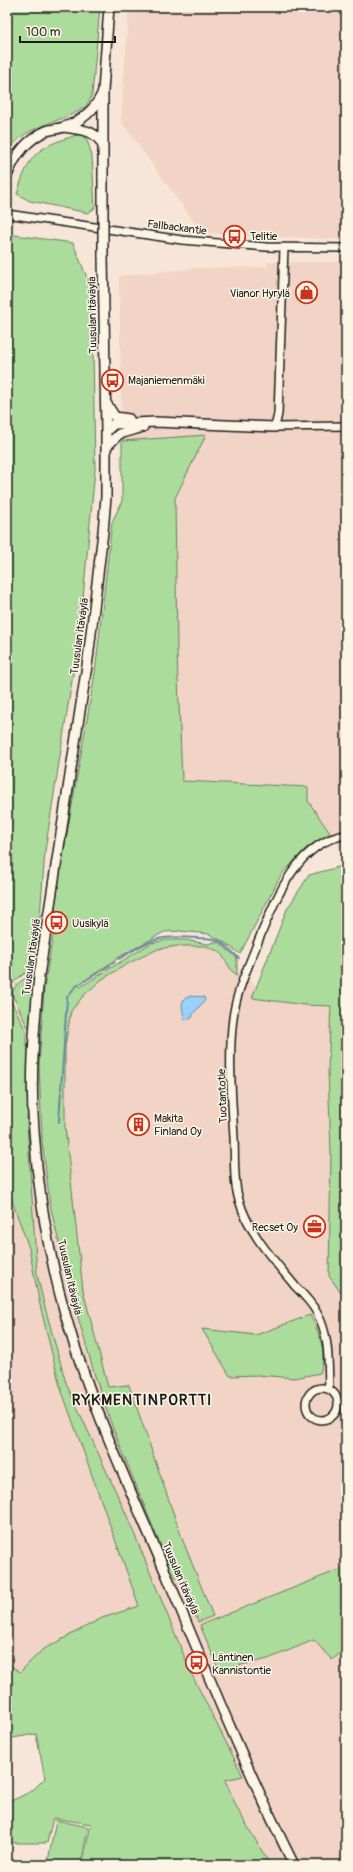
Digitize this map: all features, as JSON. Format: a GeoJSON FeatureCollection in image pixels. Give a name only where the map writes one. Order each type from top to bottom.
{"type":"FeatureCollection","features":[{"type":"Feature","properties":{"kind":"main road","name":"Tuusulan itäväylä"},"geometry":{"type":"LineString","coordinates":[[109,7],[103,91],[103,255],[106,497],[96,597],[39,976],[36,1013],[33,1116],[38,1173],[47,1231],[66,1317],[96,1406],[203,1662],[294,1865]]}},
{"type":"Feature","properties":{"kind":"main road"},"geometry":{"type":"LineString","coordinates":[[7,176],[18,154],[30,141],[47,131],[64,127],[88,115],[98,102],[103,91]]}},
{"type":"Feature","properties":{"kind":"main road"},"geometry":{"type":"LineString","coordinates":[[64,127],[91,132],[100,140],[103,147]]}},
{"type":"Feature","properties":{"kind":"main road"},"geometry":{"type":"LineString","coordinates":[[105,402],[112,415],[121,419],[177,420],[192,423]]}},
{"type":"Feature","properties":{"kind":"main road"},"geometry":{"type":"LineString","coordinates":[[106,431],[114,424],[124,423],[192,423],[275,427]]}},
{"type":"Feature","properties":{"kind":"main road"},"geometry":{"type":"LineString","coordinates":[[106,447],[119,434],[136,428],[192,423]]}},
{"type":"Feature","properties":{"kind":"street","name":"Fallbackantie"},"geometry":{"type":"LineString","coordinates":[[7,214],[182,240],[284,248],[346,248]]}},
{"type":"Feature","properties":{"kind":"street"},"geometry":{"type":"LineString","coordinates":[[284,248],[278,414],[275,427],[346,426]]}},
{"type":"Feature","properties":{"kind":"street","name":"Tuotantotie"},"geometry":{"type":"LineString","coordinates":[[329,1389],[328,1353],[325,1333],[317,1312],[262,1247],[250,1227],[239,1199],[235,1159],[232,1052],[233,1019],[235,1006],[251,960],[278,893],[288,876],[306,856],[324,842],[338,836],[346,835]]}},
{"type":"Feature","properties":{"kind":"street"},"geometry":{"type":"LineString","coordinates":[[318,1388],[329,1389],[336,1397],[337,1408],[330,1417],[320,1420],[315,1419],[308,1412],[305,1402],[309,1393],[318,1388],[328,1371]]}},
{"type":"Feature","properties":{"kind":"shaded area"},"geometry":{"type":"Polygon","coordinates":[[[129,7],[346,7],[346,240],[202,233],[121,121],[129,7]]]}},
{"type":"Feature","properties":{"kind":"shaded area"},"geometry":{"type":"Polygon","coordinates":[[[267,262],[346,262],[346,856],[308,801],[308,787],[182,781],[177,653],[175,498],[206,435],[122,441],[119,276],[198,268],[268,267],[267,262]]]}},
{"type":"Feature","properties":{"kind":"shaded area"},"geometry":{"type":"Polygon","coordinates":[[[177,946],[206,946],[220,952],[232,971],[256,985],[252,998],[305,1005],[331,1005],[328,1071],[331,1151],[329,1276],[346,1300],[346,1865],[270,1865],[238,1810],[225,1779],[243,1776],[192,1675],[160,1598],[42,1650],[20,1672],[7,1663],[7,1019],[44,990],[84,995],[101,980],[129,963],[158,949],[177,946]]]}},
{"type":"Feature","properties":{"kind":"green space"},"geometry":{"type":"Polygon","coordinates":[[[7,7],[100,7],[92,95],[87,104],[84,108],[74,113],[41,126],[21,137],[13,144],[7,154],[7,7]]]}},
{"type":"Feature","properties":{"kind":"green space"},"geometry":{"type":"Polygon","coordinates":[[[80,134],[87,140],[92,156],[95,208],[88,213],[30,201],[17,194],[26,168],[38,153],[45,147],[80,134]]]}},
{"type":"Feature","properties":{"kind":"green space"},"geometry":{"type":"Polygon","coordinates":[[[7,234],[73,243],[92,290],[95,470],[80,630],[45,851],[36,968],[19,977],[7,992],[7,234]]]}},
{"type":"Feature","properties":{"kind":"green space"},"geometry":{"type":"Polygon","coordinates":[[[206,435],[175,498],[177,653],[182,781],[308,787],[308,801],[330,833],[305,849],[281,875],[240,954],[224,942],[209,934],[180,931],[164,932],[121,956],[78,985],[80,987],[151,943],[166,940],[185,940],[208,944],[214,942],[220,943],[237,958],[237,975],[232,971],[220,952],[206,946],[177,946],[158,949],[129,963],[101,980],[84,995],[71,1011],[65,1046],[65,1127],[83,1290],[108,1387],[129,1385],[183,1541],[213,1616],[198,1622],[181,1581],[172,1574],[112,1426],[95,1376],[71,1293],[50,1205],[42,1140],[39,1065],[44,989],[53,935],[56,936],[58,919],[56,918],[55,903],[95,673],[112,522],[122,501],[122,441],[206,435]]]}},
{"type":"Feature","properties":{"kind":"green space"},"geometry":{"type":"Polygon","coordinates":[[[346,865],[346,1300],[329,1276],[331,1151],[328,1071],[331,1006],[305,1005],[252,998],[287,909],[309,875],[346,865]]]}},
{"type":"Feature","properties":{"kind":"green space"},"geometry":{"type":"Polygon","coordinates":[[[35,976],[28,1028],[12,994],[13,990],[20,981],[35,976]]]}},
{"type":"Feature","properties":{"kind":"green space"},"geometry":{"type":"Polygon","coordinates":[[[7,993],[26,1031],[26,1045],[28,1045],[29,1061],[27,1123],[37,1274],[66,1383],[127,1516],[192,1675],[243,1776],[225,1780],[238,1810],[270,1865],[82,1865],[91,1824],[53,1818],[47,1843],[7,1843],[7,1803],[32,1791],[45,1778],[36,1734],[7,1739],[7,1663],[20,1672],[42,1650],[102,1618],[139,1606],[60,1386],[40,1305],[29,1248],[7,1187],[7,993]]]}},
{"type":"Feature","properties":{"kind":"green space"},"geometry":{"type":"Polygon","coordinates":[[[310,1315],[317,1329],[323,1350],[322,1365],[320,1373],[295,1378],[258,1375],[230,1376],[202,1329],[256,1335],[310,1315]]]}},
{"type":"Feature","properties":{"kind":"green space"},"geometry":{"type":"Polygon","coordinates":[[[346,1567],[346,1648],[332,1660],[314,1640],[268,1659],[219,1670],[200,1625],[346,1567]]]}},
{"type":"Feature","properties":{"kind":"green space"},"geometry":{"type":"Polygon","coordinates":[[[56,1820],[88,1827],[81,1865],[67,1865],[48,1861],[56,1820]]]}},
{"type":"Feature","properties":{"kind":"water"},"geometry":{"type":"Polygon","coordinates":[[[190,996],[204,997],[205,1000],[193,1014],[192,1018],[186,1020],[184,1019],[182,1005],[184,999],[190,996]]]}},
{"type":"Feature","properties":{"kind":"waterway"},"geometry":{"type":"LineString","coordinates":[[119,959],[139,947],[155,940],[173,937],[215,939],[239,958]]}},
{"type":"Feature","properties":{"kind":"waterway"},"geometry":{"type":"LineString","coordinates":[[59,1122],[67,997],[75,987],[115,962]]}},
{"type":"Feature","properties":{"kind":"place","name":"Telitie"},"geometry":{"type":"Point","coordinates":[234,236]}},
{"type":"Feature","properties":{"kind":"place","name":"Vianor Hyrylä"},"geometry":{"type":"Point","coordinates":[306,293]}},
{"type":"Feature","properties":{"kind":"place","name":"Majaniemenmäki"},"geometry":{"type":"Point","coordinates":[112,380]}},
{"type":"Feature","properties":{"kind":"place","name":"Uusikylä"},"geometry":{"type":"Point","coordinates":[56,923]}},
{"type":"Feature","properties":{"kind":"place","name":"Makita Finland Oy"},"geometry":{"type":"Point","coordinates":[138,1124]}},
{"type":"Feature","properties":{"kind":"place","name":"Recset Oy"},"geometry":{"type":"Point","coordinates":[314,1227]}},
{"type":"Feature","properties":{"kind":"place","name":"Läntinen Kannistontie"},"geometry":{"type":"Point","coordinates":[196,1663]}},
{"type":"Feature","properties":{"kind":"district","name":"RYKMENTINPORTTI"},"geometry":{"type":"Point","coordinates":[142,1400]}}]}
